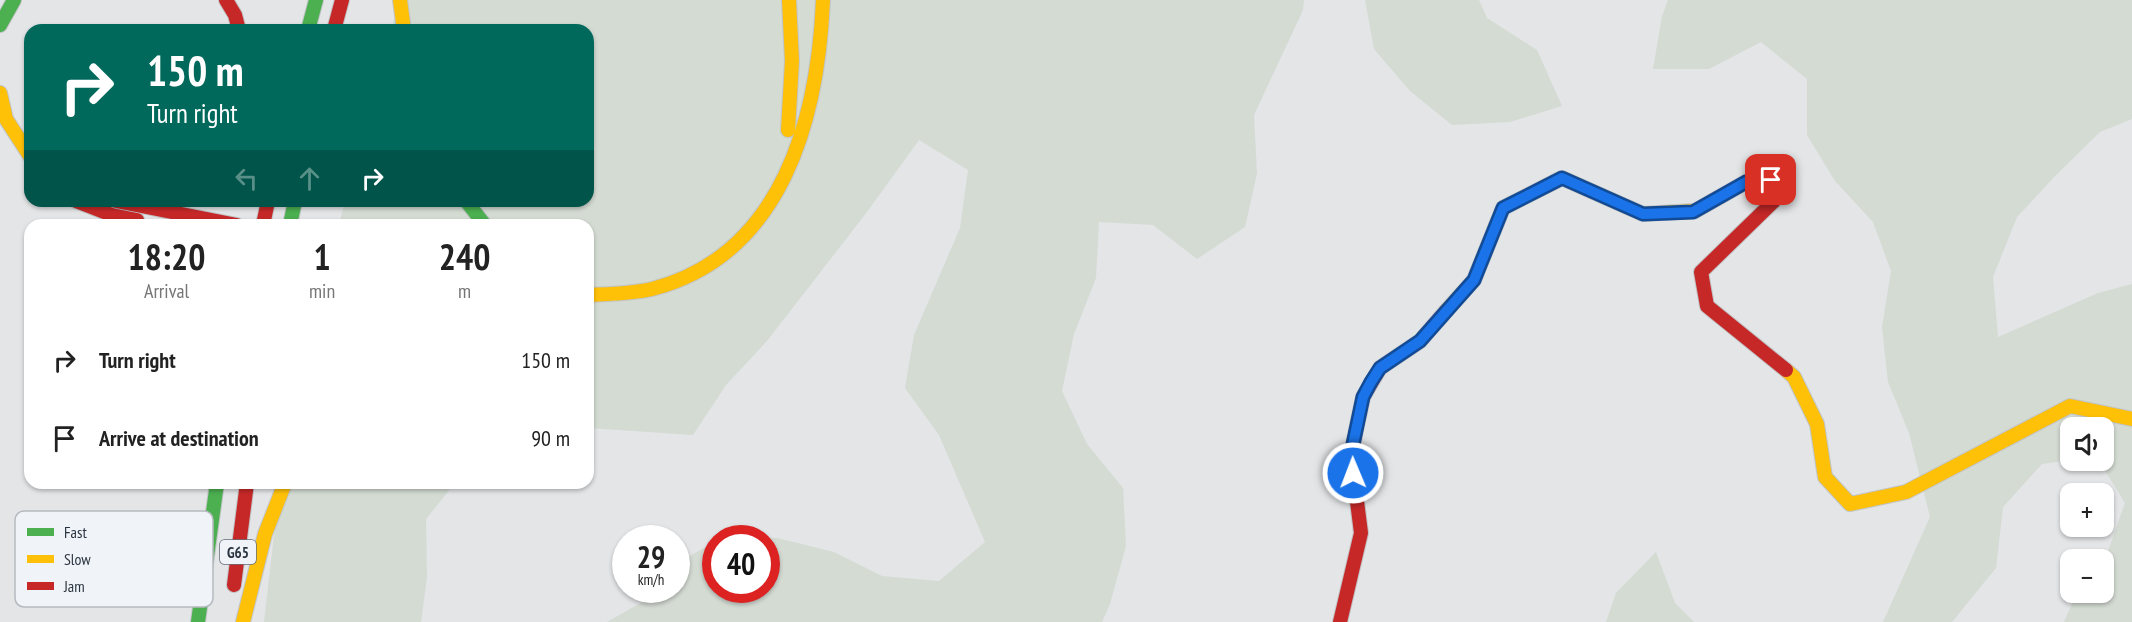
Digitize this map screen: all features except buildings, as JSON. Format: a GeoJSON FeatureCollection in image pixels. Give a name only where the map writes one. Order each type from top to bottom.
{"type":"FeatureCollection","features":[{"type":"Feature","properties":{"kind":"main road"},"geometry":{"type":"LineString","coordinates":[[0,25],[14,0]]}},
{"type":"Feature","properties":{"kind":"main road"},"geometry":{"type":"LineString","coordinates":[[226,0],[237,24]]}},
{"type":"Feature","properties":{"kind":"main road"},"geometry":{"type":"LineString","coordinates":[[310,24],[316,0]]}},
{"type":"Feature","properties":{"kind":"main road"},"geometry":{"type":"LineString","coordinates":[[336,24],[342,0]]}},
{"type":"Feature","properties":{"kind":"main road"},"geometry":{"type":"LineString","coordinates":[[400,0],[403,24]]}},
{"type":"Feature","properties":{"kind":"main road"},"geometry":{"type":"LineString","coordinates":[[733,225],[747,212],[772,174],[789,126],[792,61],[789,0]]}},
{"type":"Feature","properties":{"kind":"main road"},"geometry":{"type":"LineString","coordinates":[[594,295],[619,294],[659,287],[696,272],[727,251],[758,222],[784,182],[806,127],[820,58],[822,0]]}},
{"type":"Feature","properties":{"kind":"main road"},"geometry":{"type":"LineString","coordinates":[[0,93],[6,119],[24,147]]}},
{"type":"Feature","properties":{"kind":"main road"},"geometry":{"type":"LineString","coordinates":[[0,130],[24,166]]}},
{"type":"Feature","properties":{"kind":"main road"},"geometry":{"type":"LineString","coordinates":[[1340,622],[1361,533],[1351,454],[1363,397],[1380,368],[1420,341],[1474,280],[1503,208],[1562,178],[1643,214],[1693,212],[1746,182],[1771,180],[1774,201],[1701,272],[1707,306],[1794,377],[1817,424],[1825,477],[1850,504],[1906,492],[2070,406],[2132,419]]}},
{"type":"Feature","properties":{"kind":"main road"},"geometry":{"type":"LineString","coordinates":[[91,207],[112,215],[132,219]]}},
{"type":"Feature","properties":{"kind":"main road"},"geometry":{"type":"LineString","coordinates":[[143,207],[210,219]]}},
{"type":"Feature","properties":{"kind":"main road"},"geometry":{"type":"LineString","coordinates":[[471,207],[480,219]]}},
{"type":"Feature","properties":{"kind":"main road"},"geometry":{"type":"LineString","coordinates":[[594,281],[630,279]]}},
{"type":"Feature","properties":{"kind":"main road","name":"G65"},"geometry":{"type":"LineString","coordinates":[[213,512],[216,489]]}},
{"type":"Feature","properties":{"kind":"main road","name":"G65"},"geometry":{"type":"LineString","coordinates":[[232,599],[246,489]]}},
{"type":"Feature","properties":{"kind":"main road"},"geometry":{"type":"LineString","coordinates":[[243,622],[265,534],[283,489]]}},
{"type":"Feature","properties":{"kind":"main road","name":"G65"},"geometry":{"type":"LineString","coordinates":[[198,622],[200,607]]}},
{"type":"Feature","properties":{"kind":"shaded area"},"geometry":{"type":"Polygon","coordinates":[[[399,0],[1304,0],[1303,10],[1254,115],[1257,173],[1245,227],[1197,259],[1153,225],[1099,222],[1096,278],[1074,334],[1062,391],[1087,444],[1123,488],[1126,546],[1110,604],[1102,622],[607,622],[641,603],[690,603],[690,556],[702,549],[702,603],[780,603],[780,539],[834,552],[882,576],[939,581],[985,542],[939,435],[905,388],[914,335],[960,228],[968,170],[919,140],[867,212],[767,341],[726,385],[693,435],[594,428],[594,219],[340,219],[344,207],[594,207],[594,24],[393,24],[399,0]]]}},
{"type":"Feature","properties":{"kind":"shaded area"},"geometry":{"type":"Polygon","coordinates":[[[1365,0],[1479,0],[1487,18],[1537,50],[1562,106],[1510,122],[1452,125],[1410,91],[1374,49],[1365,0]]]}},
{"type":"Feature","properties":{"kind":"shaded area"},"geometry":{"type":"Polygon","coordinates":[[[1668,0],[2132,0],[2132,119],[2100,132],[2017,217],[1993,277],[1998,337],[2098,293],[2132,284],[2132,622],[2064,622],[2072,603],[2114,603],[2114,549],[2109,549],[2125,503],[2105,471],[2114,471],[2114,417],[2060,417],[2060,461],[2042,464],[2003,507],[1996,568],[1952,622],[1883,622],[1930,517],[1909,433],[1888,382],[1882,327],[1891,271],[1873,222],[1835,181],[1807,135],[1807,79],[1761,42],[1709,69],[1653,69],[1662,16],[1668,0]]]}},
{"type":"Feature","properties":{"kind":"shaded area"},"geometry":{"type":"Polygon","coordinates":[[[279,489],[450,489],[426,519],[427,577],[421,622],[264,622],[279,489]]]}},
{"type":"Feature","properties":{"kind":"shaded area"},"geometry":{"type":"Polygon","coordinates":[[[1656,552],[1675,603],[1694,622],[1606,622],[1616,593],[1656,552]]]}},
{"type":"Feature","properties":{"kind":"traffic: fast"},"geometry":{"type":"LineString","coordinates":[[0,25],[14,0]]}},
{"type":"Feature","properties":{"kind":"traffic: fast"},"geometry":{"type":"LineString","coordinates":[[310,24],[316,0]]}},
{"type":"Feature","properties":{"kind":"traffic: fast"},"geometry":{"type":"LineString","coordinates":[[291,219],[294,207]]}},
{"type":"Feature","properties":{"kind":"traffic: fast"},"geometry":{"type":"LineString","coordinates":[[471,207],[480,219]]}},
{"type":"Feature","properties":{"kind":"traffic: fast"},"geometry":{"type":"LineString","coordinates":[[213,512],[216,489]]}},
{"type":"Feature","properties":{"kind":"traffic: fast"},"geometry":{"type":"LineString","coordinates":[[198,622],[200,607]]}},
{"type":"Feature","properties":{"kind":"traffic: slow"},"geometry":{"type":"LineString","coordinates":[[400,0],[403,24]]}},
{"type":"Feature","properties":{"kind":"traffic: slow"},"geometry":{"type":"LineString","coordinates":[[788,130],[792,61],[789,0]]}},
{"type":"Feature","properties":{"kind":"traffic: slow"},"geometry":{"type":"LineString","coordinates":[[594,295],[652,289],[697,272],[733,246],[762,214],[785,176],[801,134],[813,90],[820,45],[823,0]]}},
{"type":"Feature","properties":{"kind":"traffic: slow"},"geometry":{"type":"LineString","coordinates":[[0,93],[6,119],[24,147]]}},
{"type":"Feature","properties":{"kind":"traffic: slow"},"geometry":{"type":"LineString","coordinates":[[1446,311],[1474,280],[1503,208],[1562,178],[1643,214],[1695,211]]}},
{"type":"Feature","properties":{"kind":"traffic: slow"},"geometry":{"type":"LineString","coordinates":[[1786,370],[1794,377],[1817,424],[1825,477],[1850,504],[1906,492],[2070,406],[2132,419]]}},
{"type":"Feature","properties":{"kind":"traffic: slow"},"geometry":{"type":"LineString","coordinates":[[243,622],[265,534],[283,489]]}},
{"type":"Feature","properties":{"kind":"traffic: jam"},"geometry":{"type":"LineString","coordinates":[[226,0],[237,24]]}},
{"type":"Feature","properties":{"kind":"traffic: jam"},"geometry":{"type":"LineString","coordinates":[[336,24],[342,0]]}},
{"type":"Feature","properties":{"kind":"traffic: jam"},"geometry":{"type":"LineString","coordinates":[[1695,211],[1746,182],[1771,180],[1774,201],[1701,272],[1707,306],[1786,370]]}},
{"type":"Feature","properties":{"kind":"traffic: jam"},"geometry":{"type":"LineString","coordinates":[[91,207],[112,215],[132,219]]}},
{"type":"Feature","properties":{"kind":"traffic: jam"},"geometry":{"type":"LineString","coordinates":[[146,207],[207,219]]}},
{"type":"Feature","properties":{"kind":"traffic: jam"},"geometry":{"type":"LineString","coordinates":[[264,219],[267,207]]}},
{"type":"Feature","properties":{"kind":"traffic: jam"},"geometry":{"type":"LineString","coordinates":[[1340,622],[1361,533],[1351,454],[1363,397],[1380,368],[1420,341],[1446,311]]}},
{"type":"Feature","properties":{"kind":"traffic: jam"},"geometry":{"type":"LineString","coordinates":[[234,585],[246,489]]}},
{"type":"Feature","properties":{"kind":"route"},"geometry":{"type":"LineString","coordinates":[[1353,473],[1351,454],[1363,397],[1371,382],[1380,368],[1420,341],[1474,280],[1503,208],[1562,178],[1643,214],[1693,212],[1746,182],[1771,180]]}}]}
